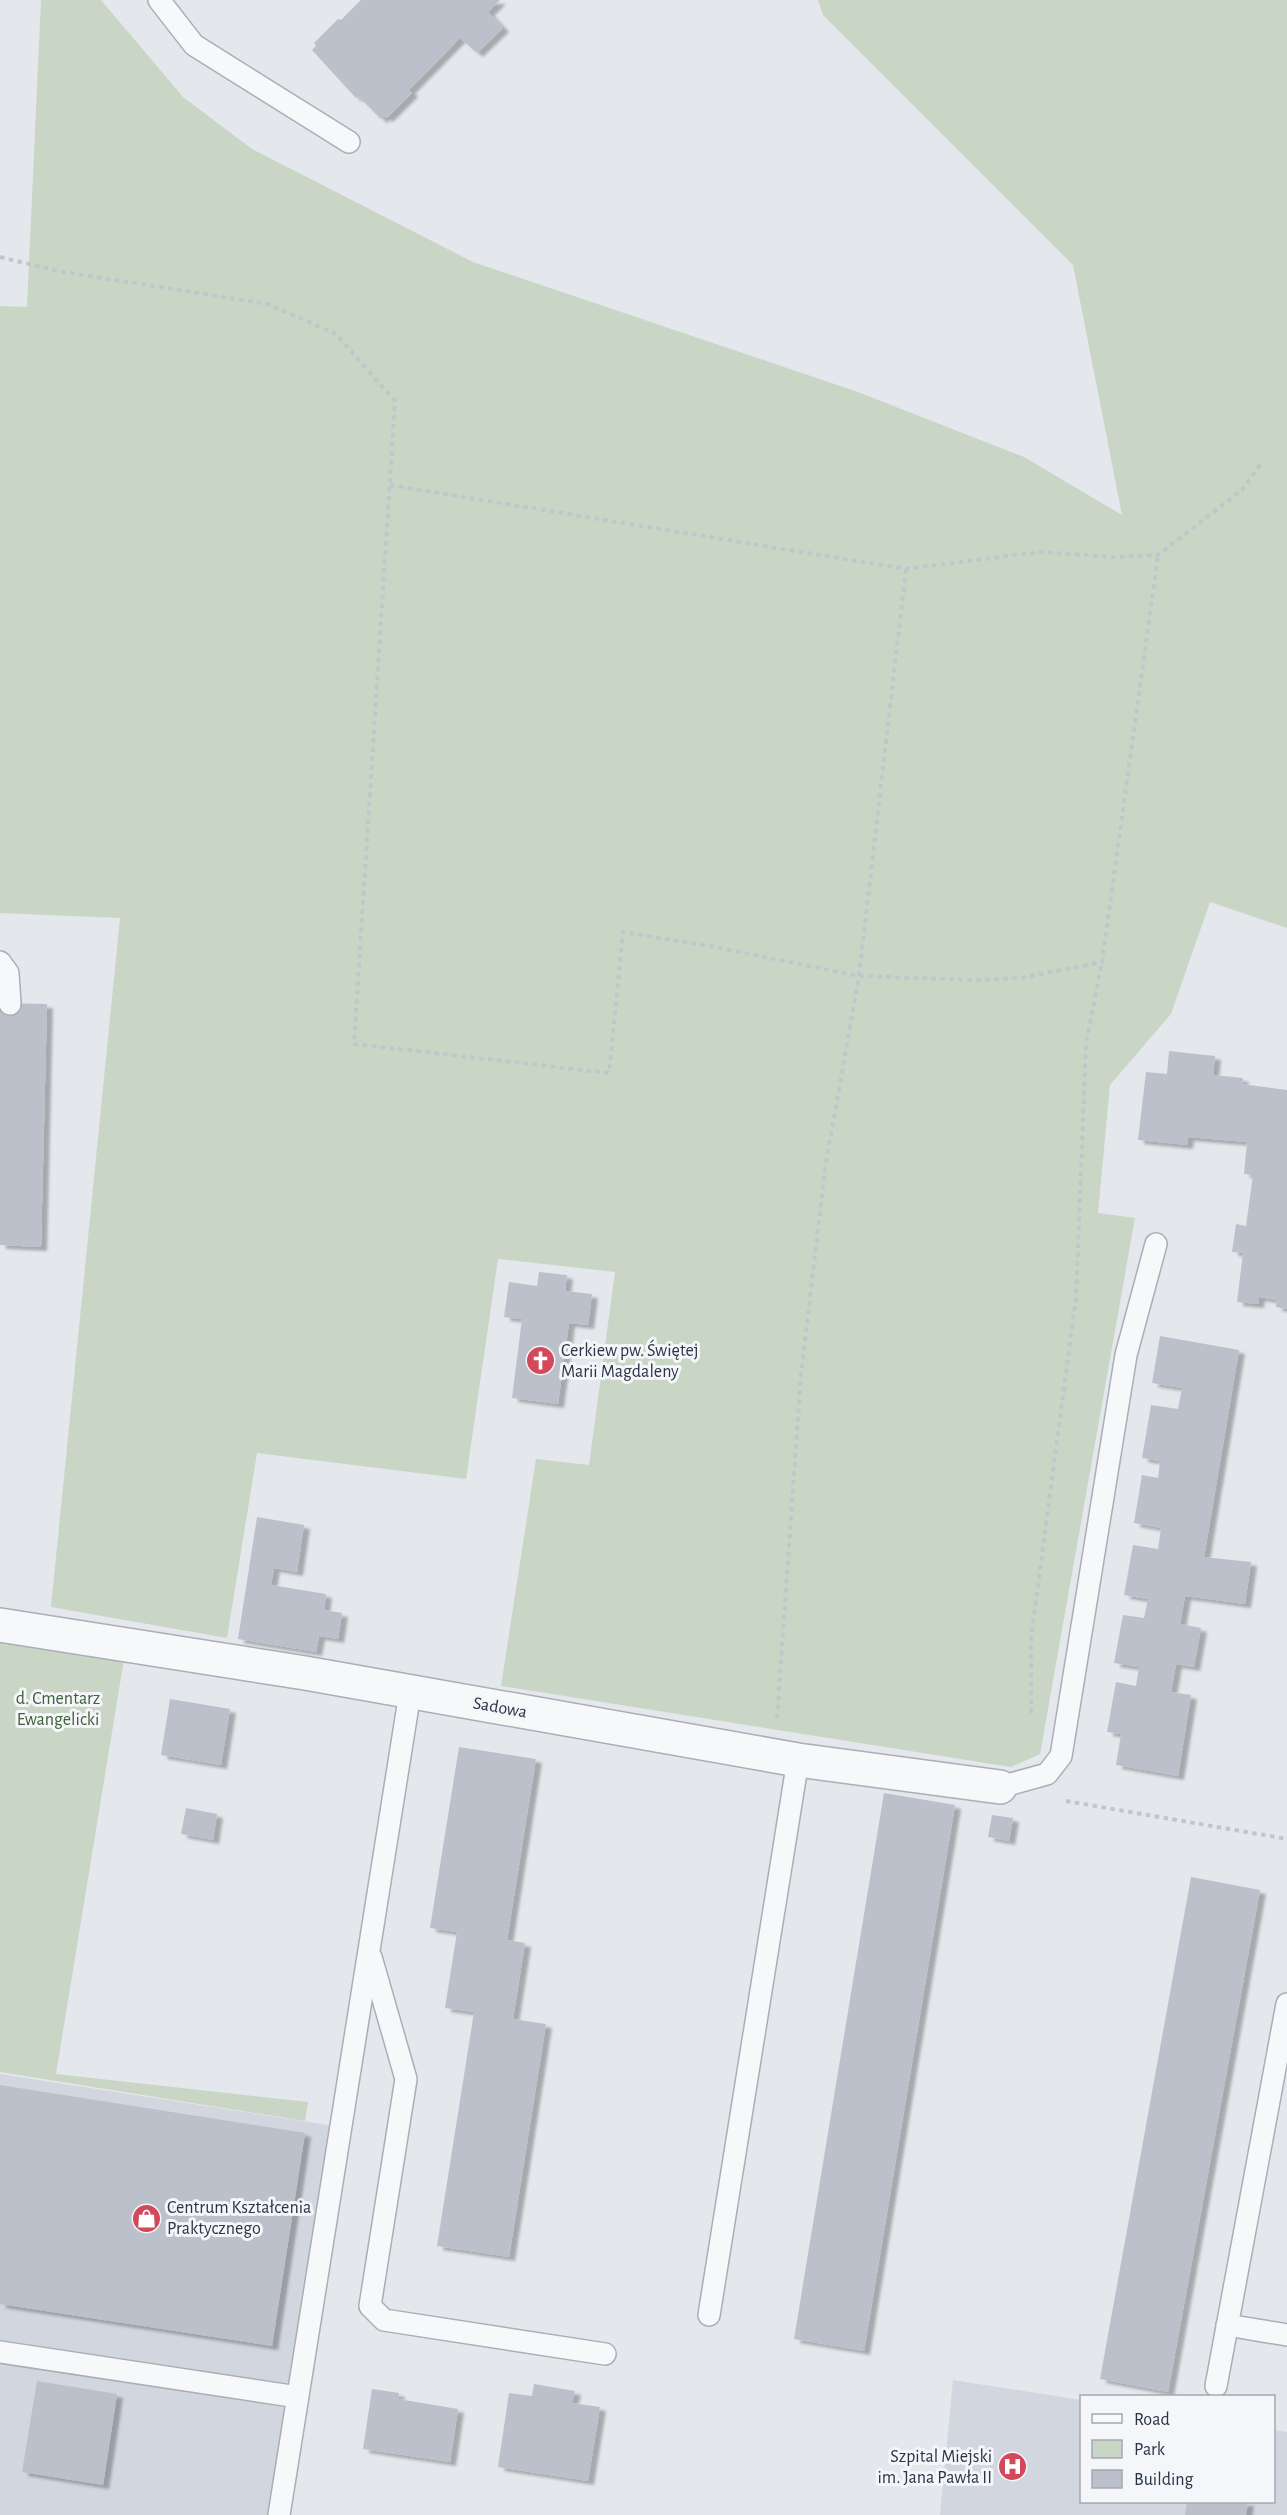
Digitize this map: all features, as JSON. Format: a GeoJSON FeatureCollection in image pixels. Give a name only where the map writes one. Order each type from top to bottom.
{"type":"FeatureCollection","features":[{"type":"Feature","properties":{"kind":"street","name":"Sadowa"},"geometry":{"type":"LineString","coordinates":[[0,1625],[147,1646],[798,1760],[1000,1787]]}},
{"type":"Feature","properties":{"kind":"lane"},"geometry":{"type":"LineString","coordinates":[[159,0],[194,45],[349,142]]}},
{"type":"Feature","properties":{"kind":"lane"},"geometry":{"type":"LineString","coordinates":[[0,962],[8,973],[10,1004]]}},
{"type":"Feature","properties":{"kind":"lane"},"geometry":{"type":"LineString","coordinates":[[1000,1787],[1047,1774],[1061,1756],[1126,1355],[1156,1244]]}},
{"type":"Feature","properties":{"kind":"lane"},"geometry":{"type":"LineString","coordinates":[[279,2515],[410,1693]]}},
{"type":"Feature","properties":{"kind":"lane"},"geometry":{"type":"LineString","coordinates":[[709,2315],[798,1760]]}},
{"type":"Feature","properties":{"kind":"lane"},"geometry":{"type":"LineString","coordinates":[[369,1950],[406,2079],[370,2306],[384,2320],[605,2354]]}},
{"type":"Feature","properties":{"kind":"lane"},"geometry":{"type":"LineString","coordinates":[[1216,2386],[1287,2004]]}},
{"type":"Feature","properties":{"kind":"lane"},"geometry":{"type":"LineString","coordinates":[[1227,2325],[1287,2335]]}},
{"type":"Feature","properties":{"kind":"lane"},"geometry":{"type":"LineString","coordinates":[[0,2352],[298,2397]]}},
{"type":"Feature","properties":{"kind":"path"},"geometry":{"type":"LineString","coordinates":[[0,257],[58,271],[268,304],[336,334],[395,401],[354,1044],[609,1073],[623,932],[715,947],[859,976],[977,981],[1021,978],[1102,962]]}},
{"type":"Feature","properties":{"kind":"path"},"geometry":{"type":"LineString","coordinates":[[390,485],[906,569],[1040,552],[1112,557],[1158,555],[1242,490],[1262,462]]}},
{"type":"Feature","properties":{"kind":"path"},"geometry":{"type":"LineString","coordinates":[[1051,1769],[1040,1754],[1032,1718],[1031,1637],[1076,1298],[1086,1044],[1102,962],[1158,555]]}},
{"type":"Feature","properties":{"kind":"path"},"geometry":{"type":"LineString","coordinates":[[776,1730],[801,1375],[825,1168],[859,976],[906,569]]}},
{"type":"Feature","properties":{"kind":"path"},"geometry":{"type":"LineString","coordinates":[[1064,1801],[1287,1839]]}},
{"type":"Feature","properties":{"kind":"shaded area"},"geometry":{"type":"Polygon","coordinates":[[[0,2074],[341,2127],[279,2515],[0,2515],[0,2074]]]}},
{"type":"Feature","properties":{"kind":"shaded area","name":"Szpital Miejski im. Jana Pawła II"},"geometry":{"type":"Polygon","coordinates":[[[953,2380],[1080,2400],[1080,2503],[1275,2503],[1275,2430],[1287,2432],[1287,2515],[940,2515],[953,2380]]]}},
{"type":"Feature","properties":{"kind":"green space"},"geometry":{"type":"Polygon","coordinates":[[[41,0],[101,0],[183,97],[252,149],[473,262],[858,392],[1024,457],[1122,515],[1073,265],[823,15],[818,0],[1287,0],[1287,928],[1210,902],[1171,1014],[1110,1085],[1098,1213],[1135,1218],[1040,1754],[1011,1767],[501,1686],[536,1459],[589,1465],[615,1272],[498,1259],[466,1479],[257,1453],[227,1638],[51,1607],[120,918],[0,913],[0,306],[27,307],[41,0]]]}},
{"type":"Feature","properties":{"kind":"green space","name":"d. Cmentarz Ewangelicki"},"geometry":{"type":"Polygon","coordinates":[[[0,1642],[124,1659],[56,2074],[308,2102],[305,2121],[0,2072],[0,1642]]]}},
{"type":"Feature","properties":{"kind":"building"},"geometry":{"type":"Polygon","coordinates":[[[361,0],[500,0],[488,12],[503,28],[477,53],[460,38],[409,90],[412,93],[387,118],[384,116],[381,119],[358,96],[356,98],[312,50],[316,46],[314,43],[361,0]]]}},
{"type":"Feature","properties":{"kind":"building"},"geometry":{"type":"Polygon","coordinates":[[[0,1003],[47,1004],[41,1247],[0,1245],[0,1003]]]}},
{"type":"Feature","properties":{"kind":"building"},"geometry":{"type":"Polygon","coordinates":[[[1169,1051],[1215,1056],[1213,1075],[1243,1078],[1242,1084],[1287,1090],[1287,1309],[1276,1307],[1277,1300],[1259,1297],[1258,1304],[1237,1302],[1243,1253],[1232,1252],[1236,1224],[1246,1226],[1253,1175],[1244,1174],[1247,1142],[1188,1137],[1187,1145],[1138,1140],[1146,1072],[1167,1074],[1169,1051]]]}},
{"type":"Feature","properties":{"kind":"building","name":"Cerkiew pw. Świętej Marii Magdaleny"},"geometry":{"type":"Polygon","coordinates":[[[539,1272],[567,1275],[565,1291],[592,1294],[588,1325],[569,1323],[558,1404],[512,1398],[522,1319],[504,1317],[509,1282],[537,1286],[539,1272]]]}},
{"type":"Feature","properties":{"kind":"building"},"geometry":{"type":"Polygon","coordinates":[[[1160,1336],[1239,1350],[1204,1557],[1251,1562],[1245,1604],[1185,1596],[1180,1624],[1201,1628],[1194,1667],[1176,1664],[1171,1692],[1191,1695],[1178,1776],[1116,1765],[1121,1734],[1107,1732],[1116,1682],[1136,1686],[1139,1667],[1114,1663],[1123,1615],[1144,1618],[1148,1599],[1124,1595],[1133,1545],[1158,1549],[1161,1528],[1134,1523],[1142,1475],[1158,1478],[1160,1461],[1142,1458],[1151,1405],[1178,1409],[1182,1388],[1152,1383],[1160,1336]]]}},
{"type":"Feature","properties":{"kind":"building"},"geometry":{"type":"Polygon","coordinates":[[[257,1517],[304,1525],[297,1572],[274,1568],[271,1585],[326,1594],[324,1610],[342,1613],[338,1639],[319,1636],[316,1652],[238,1639],[257,1517]]]}},
{"type":"Feature","properties":{"kind":"building"},"geometry":{"type":"Polygon","coordinates":[[[170,1699],[230,1709],[221,1765],[161,1755],[170,1699]]]}},
{"type":"Feature","properties":{"kind":"building"},"geometry":{"type":"Polygon","coordinates":[[[459,1747],[536,1759],[507,1940],[525,1943],[513,2019],[546,2024],[509,2257],[437,2246],[474,2012],[445,2008],[457,1932],[430,1928],[459,1747]]]}},
{"type":"Feature","properties":{"kind":"building"},"geometry":{"type":"Polygon","coordinates":[[[884,1793],[955,1805],[864,2351],[794,2339],[884,1793]]]}},
{"type":"Feature","properties":{"kind":"building"},"geometry":{"type":"Polygon","coordinates":[[[186,1808],[217,1814],[213,1840],[181,1834],[186,1808]]]}},
{"type":"Feature","properties":{"kind":"building"},"geometry":{"type":"Polygon","coordinates":[[[992,1815],[1013,1818],[1009,1841],[988,1837],[992,1815]]]}},
{"type":"Feature","properties":{"kind":"building"},"geometry":{"type":"Polygon","coordinates":[[[1191,1877],[1260,1890],[1168,2392],[1100,2379],[1191,1877]]]}},
{"type":"Feature","properties":{"kind":"building","name":"Centrum Kształcenia Praktycznego"},"geometry":{"type":"Polygon","coordinates":[[[0,2085],[305,2133],[272,2346],[0,2304],[0,2085]]]}},
{"type":"Feature","properties":{"kind":"building"},"geometry":{"type":"Polygon","coordinates":[[[37,2381],[117,2394],[103,2485],[22,2472],[37,2381]]]}},
{"type":"Feature","properties":{"kind":"building"},"geometry":{"type":"Polygon","coordinates":[[[534,2384],[575,2391],[572,2403],[600,2407],[588,2481],[498,2467],[509,2393],[532,2396],[534,2384]]]}},
{"type":"Feature","properties":{"kind":"building"},"geometry":{"type":"Polygon","coordinates":[[[372,2389],[399,2393],[398,2399],[458,2409],[450,2462],[363,2449],[372,2389]]]}},
{"type":"Feature","properties":{"kind":"building"},"geometry":{"type":"Polygon","coordinates":[[[1187,2503],[1248,2503],[1246,2515],[1185,2515],[1187,2503]]]}},
{"type":"Feature","properties":{"kind":"place","name":"Cerkiew pw. Świętej Marii Magdaleny"},"geometry":{"type":"Point","coordinates":[540,1361]}},
{"type":"Feature","properties":{"kind":"place","name":"Centrum Kształcenia Praktycznego"},"geometry":{"type":"Point","coordinates":[146,2218]}},
{"type":"Feature","properties":{"kind":"place","name":"Szpital Miejski im. Jana Pawła II"},"geometry":{"type":"Point","coordinates":[1013,2467]}}]}
